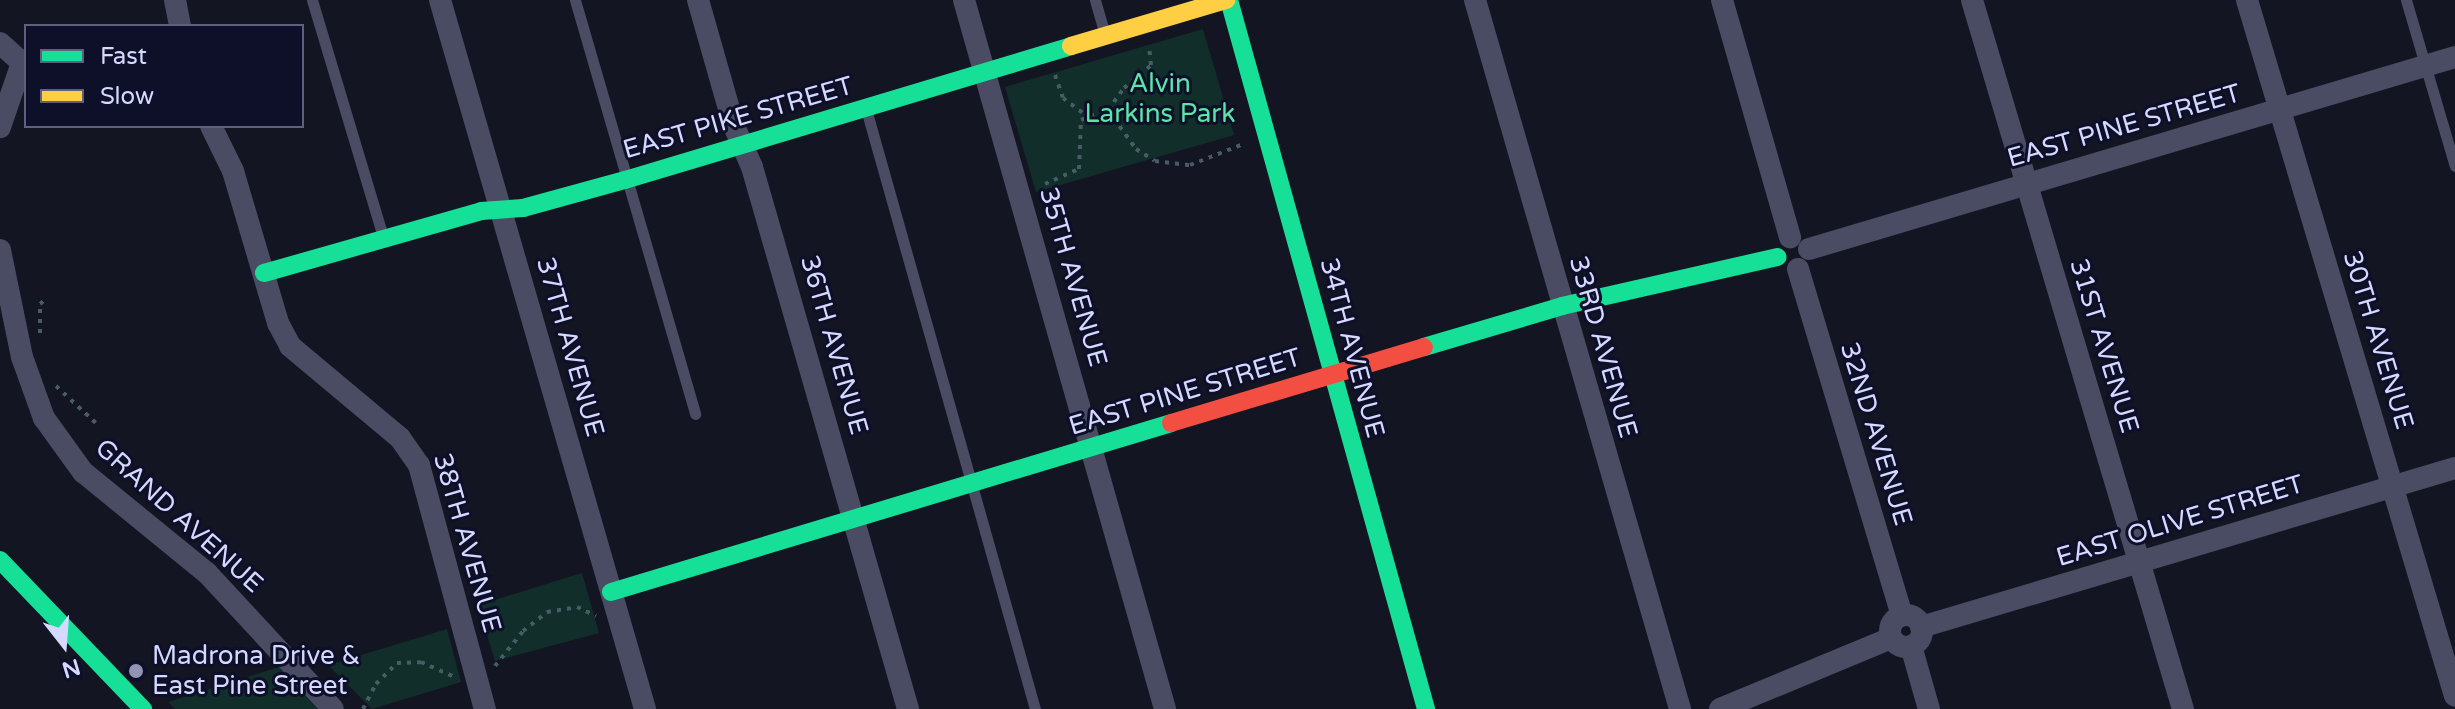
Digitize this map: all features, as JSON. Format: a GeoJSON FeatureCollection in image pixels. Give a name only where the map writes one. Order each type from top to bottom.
{"type":"FeatureCollection","features":[{"type":"Feature","properties":{"kind":"street"},"geometry":{"type":"LineString","coordinates":[[175,0],[180,24]]}},
{"type":"Feature","properties":{"kind":"street","name":"37TH AVENUE"},"geometry":{"type":"LineString","coordinates":[[440,0],[645,709]]}},
{"type":"Feature","properties":{"kind":"street","name":"36TH AVENUE"},"geometry":{"type":"LineString","coordinates":[[698,0],[856,520],[908,709]]}},
{"type":"Feature","properties":{"kind":"street","name":"35TH AVENUE"},"geometry":{"type":"LineString","coordinates":[[964,0],[1165,709]]}},
{"type":"Feature","properties":{"kind":"street","name":"EAST PIKE STREET"},"geometry":{"type":"LineString","coordinates":[[264,273],[384,238],[502,209],[523,208],[625,180],[1227,0]]}},
{"type":"Feature","properties":{"kind":"street","name":"34TH AVENUE"},"geometry":{"type":"LineString","coordinates":[[1227,0],[1426,709]]}},
{"type":"Feature","properties":{"kind":"street","name":"33RD AVENUE"},"geometry":{"type":"LineString","coordinates":[[1475,0],[1680,709]]}},
{"type":"Feature","properties":{"kind":"street"},"geometry":{"type":"LineString","coordinates":[[1722,0],[1808,261],[1798,269],[1785,267],[1777,257],[1780,245],[1800,243]]}},
{"type":"Feature","properties":{"kind":"street","name":"31ST AVENUE"},"geometry":{"type":"LineString","coordinates":[[1972,0],[2183,709]]}},
{"type":"Feature","properties":{"kind":"street","name":"30TH AVENUE"},"geometry":{"type":"LineString","coordinates":[[2247,0],[2455,696]]}},
{"type":"Feature","properties":{"kind":"street"},"geometry":{"type":"LineString","coordinates":[[0,43],[24,64],[0,127]]}},
{"type":"Feature","properties":{"kind":"street","name":"EAST PINE STREET"},"geometry":{"type":"LineString","coordinates":[[1800,243],[2026,184],[2455,57]]}},
{"type":"Feature","properties":{"kind":"street","name":"38TH AVENUE"},"geometry":{"type":"LineString","coordinates":[[212,128],[233,171],[290,346],[400,438],[415,457],[485,709]]}},
{"type":"Feature","properties":{"kind":"street","name":"GRAND AVENUE"},"geometry":{"type":"LineString","coordinates":[[0,250],[22,357],[44,418],[83,472],[207,573],[333,709]]}},
{"type":"Feature","properties":{"kind":"street","name":"EAST PINE STREET"},"geometry":{"type":"LineString","coordinates":[[611,592],[1094,450],[1562,306],[1777,257]]}},
{"type":"Feature","properties":{"kind":"street","name":"32ND AVENUE"},"geometry":{"type":"LineString","coordinates":[[1798,269],[1929,709]]}},
{"type":"Feature","properties":{"kind":"street","name":"EAST OLIVE STREET"},"geometry":{"type":"LineString","coordinates":[[1720,709],[1906,632],[2455,468]]}},
{"type":"Feature","properties":{"kind":"street"},"geometry":{"type":"LineString","coordinates":[[0,560],[143,709]]}},
{"type":"Feature","properties":{"kind":"lane"},"geometry":{"type":"LineString","coordinates":[[312,0],[384,238]]}},
{"type":"Feature","properties":{"kind":"lane"},"geometry":{"type":"LineString","coordinates":[[575,0],[695,414]]}},
{"type":"Feature","properties":{"kind":"lane"},"geometry":{"type":"LineString","coordinates":[[1095,0],[1106,37]]}},
{"type":"Feature","properties":{"kind":"lane"},"geometry":{"type":"LineString","coordinates":[[2406,0],[2455,166]]}},
{"type":"Feature","properties":{"kind":"lane"},"geometry":{"type":"LineString","coordinates":[[866,109],[1035,709]]}},
{"type":"Feature","properties":{"kind":"path"},"geometry":{"type":"LineString","coordinates":[[1045,184],[1079,169],[1077,129],[1087,116],[1108,110],[1124,88],[1151,65],[1149,47]]}},
{"type":"Feature","properties":{"kind":"path"},"geometry":{"type":"LineString","coordinates":[[1055,75],[1063,98],[1087,116]]}},
{"type":"Feature","properties":{"kind":"path"},"geometry":{"type":"LineString","coordinates":[[1108,110],[1136,149],[1155,161],[1190,165],[1241,145]]}},
{"type":"Feature","properties":{"kind":"path"},"geometry":{"type":"LineString","coordinates":[[40,335],[40,304],[46,299]]}},
{"type":"Feature","properties":{"kind":"path"},"geometry":{"type":"LineString","coordinates":[[51,379],[77,411],[96,423]]}},
{"type":"Feature","properties":{"kind":"path"},"geometry":{"type":"LineString","coordinates":[[486,673],[547,612],[577,607],[601,619]]}},
{"type":"Feature","properties":{"kind":"path"},"geometry":{"type":"LineString","coordinates":[[363,709],[384,673],[404,661],[464,678]]}},
{"type":"Feature","properties":{"kind":"green space","name":"Alvin Larkins Park"},"geometry":{"type":"Polygon","coordinates":[[[1203,29],[1234,135],[1036,192],[1005,87],[1203,29]]]}},
{"type":"Feature","properties":{"kind":"green space"},"geometry":{"type":"Polygon","coordinates":[[[582,573],[599,633],[495,661],[478,605],[582,573]]]}},
{"type":"Feature","properties":{"kind":"green space"},"geometry":{"type":"Polygon","coordinates":[[[447,629],[461,682],[372,709],[328,665],[447,629]]]}},
{"type":"Feature","properties":{"kind":"green space"},"geometry":{"type":"Polygon","coordinates":[[[279,667],[317,709],[175,709],[168,702],[279,667]]]}},
{"type":"Feature","properties":{"kind":"traffic: fast"},"geometry":{"type":"LineString","coordinates":[[1229,0],[1426,709]]}},
{"type":"Feature","properties":{"kind":"traffic: fast"},"geometry":{"type":"LineString","coordinates":[[264,273],[481,211],[523,208],[625,180],[1071,46]]}},
{"type":"Feature","properties":{"kind":"traffic: fast"},"geometry":{"type":"LineString","coordinates":[[1424,347],[1562,306],[1777,257]]}},
{"type":"Feature","properties":{"kind":"traffic: fast"},"geometry":{"type":"LineString","coordinates":[[611,592],[1171,423]]}},
{"type":"Feature","properties":{"kind":"traffic: fast"},"geometry":{"type":"LineString","coordinates":[[0,560],[143,709]]}},
{"type":"Feature","properties":{"kind":"traffic: slow"},"geometry":{"type":"LineString","coordinates":[[1071,46],[1226,0]]}},
{"type":"Feature","properties":{"kind":"traffic: jam"},"geometry":{"type":"LineString","coordinates":[[1171,423],[1424,347]]}},
{"type":"Feature","properties":{"kind":"place","name":"Madrona Drive & East Pine Street"},"geometry":{"type":"Point","coordinates":[136,671]}}]}
